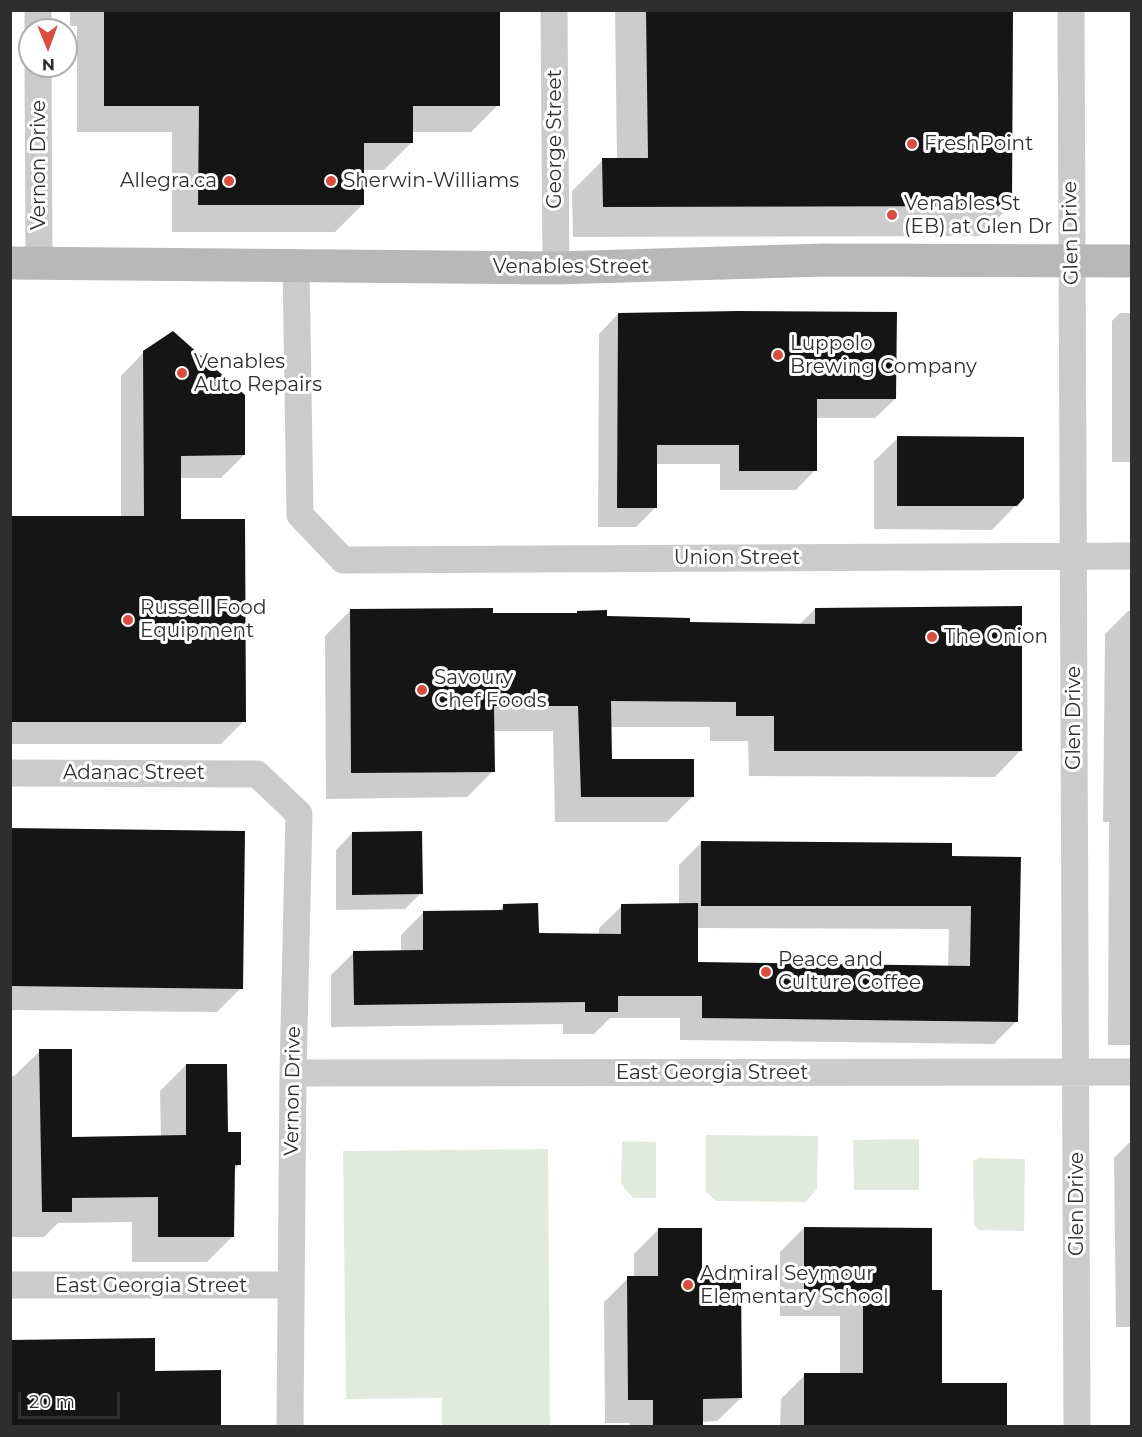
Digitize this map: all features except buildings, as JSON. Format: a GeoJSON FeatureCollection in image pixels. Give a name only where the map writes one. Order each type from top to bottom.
{"type":"FeatureCollection","features":[{"type":"Feature","properties":{"kind":"main road","name":"Venables Street"},"geometry":{"type":"LineString","coordinates":[[25,264],[556,268],[825,260],[1131,261]]}},
{"type":"Feature","properties":{"kind":"street","name":"George Street"},"geometry":{"type":"LineString","coordinates":[[555,10],[556,268]]}},
{"type":"Feature","properties":{"kind":"street","name":"Glen Drive"},"geometry":{"type":"LineString","coordinates":[[1071,10],[1077,1426]]}},
{"type":"Feature","properties":{"kind":"street","name":"Vernon Drive"},"geometry":{"type":"LineString","coordinates":[[25,264],[37,78]]}},
{"type":"Feature","properties":{"kind":"street","name":"Union Street"},"geometry":{"type":"LineString","coordinates":[[296,266],[300,515],[343,560],[1131,556]]}},
{"type":"Feature","properties":{"kind":"street","name":"Adanac Street"},"geometry":{"type":"LineString","coordinates":[[10,773],[257,774]]}},
{"type":"Feature","properties":{"kind":"street","name":"Vernon Drive"},"geometry":{"type":"LineString","coordinates":[[257,774],[299,814],[293,1073],[290,1426]]}},
{"type":"Feature","properties":{"kind":"street","name":"East Georgia Street"},"geometry":{"type":"LineString","coordinates":[[293,1073],[1131,1072]]}},
{"type":"Feature","properties":{"kind":"street","name":"East Georgia Street"},"geometry":{"type":"LineString","coordinates":[[10,1285],[291,1285]]}},
{"type":"Feature","properties":{"kind":"shaded area"},"geometry":{"type":"Polygon","coordinates":[[[706,1135],[818,1136],[817,1189],[806,1202],[716,1201],[706,1192],[706,1135]]]}},
{"type":"Feature","properties":{"kind":"shaded area"},"geometry":{"type":"Polygon","coordinates":[[[919,1139],[919,1190],[854,1190],[853,1140],[919,1139]]]}},
{"type":"Feature","properties":{"kind":"shaded area"},"geometry":{"type":"Polygon","coordinates":[[[622,1141],[656,1142],[656,1198],[633,1198],[621,1184],[622,1141]]]}},
{"type":"Feature","properties":{"kind":"shaded area"},"geometry":{"type":"Polygon","coordinates":[[[548,1149],[550,1426],[442,1426],[442,1398],[346,1399],[343,1151],[548,1149]]]}},
{"type":"Feature","properties":{"kind":"shaded area"},"geometry":{"type":"Polygon","coordinates":[[[979,1158],[1025,1159],[1024,1231],[979,1230],[974,1225],[973,1161],[979,1158]]]}},
{"type":"Feature","properties":{"kind":"place","name":"FreshPoint"},"geometry":{"type":"Point","coordinates":[912,144]}},
{"type":"Feature","properties":{"kind":"place","name":"Allegra.ca"},"geometry":{"type":"Point","coordinates":[229,181]}},
{"type":"Feature","properties":{"kind":"place","name":"Sherwin-Williams"},"geometry":{"type":"Point","coordinates":[331,181]}},
{"type":"Feature","properties":{"kind":"place","name":"Venables St (EB) at Glen Dr"},"geometry":{"type":"Point","coordinates":[892,215]}},
{"type":"Feature","properties":{"kind":"place","name":"Luppolo Brewing Company"},"geometry":{"type":"Point","coordinates":[778,355]}},
{"type":"Feature","properties":{"kind":"place","name":"Venables Auto Repairs"},"geometry":{"type":"Point","coordinates":[182,373]}},
{"type":"Feature","properties":{"kind":"place","name":"Russell Food Equipment"},"geometry":{"type":"Point","coordinates":[128,620]}},
{"type":"Feature","properties":{"kind":"place","name":"The Onion"},"geometry":{"type":"Point","coordinates":[932,637]}},
{"type":"Feature","properties":{"kind":"place","name":"Savoury Chef Foods"},"geometry":{"type":"Point","coordinates":[422,690]}},
{"type":"Feature","properties":{"kind":"place","name":"Peace and Culture Coffee"},"geometry":{"type":"Point","coordinates":[766,972]}},
{"type":"Feature","properties":{"kind":"place","name":"Admiral Seymour Elementary School"},"geometry":{"type":"Point","coordinates":[688,1285]}}]}
